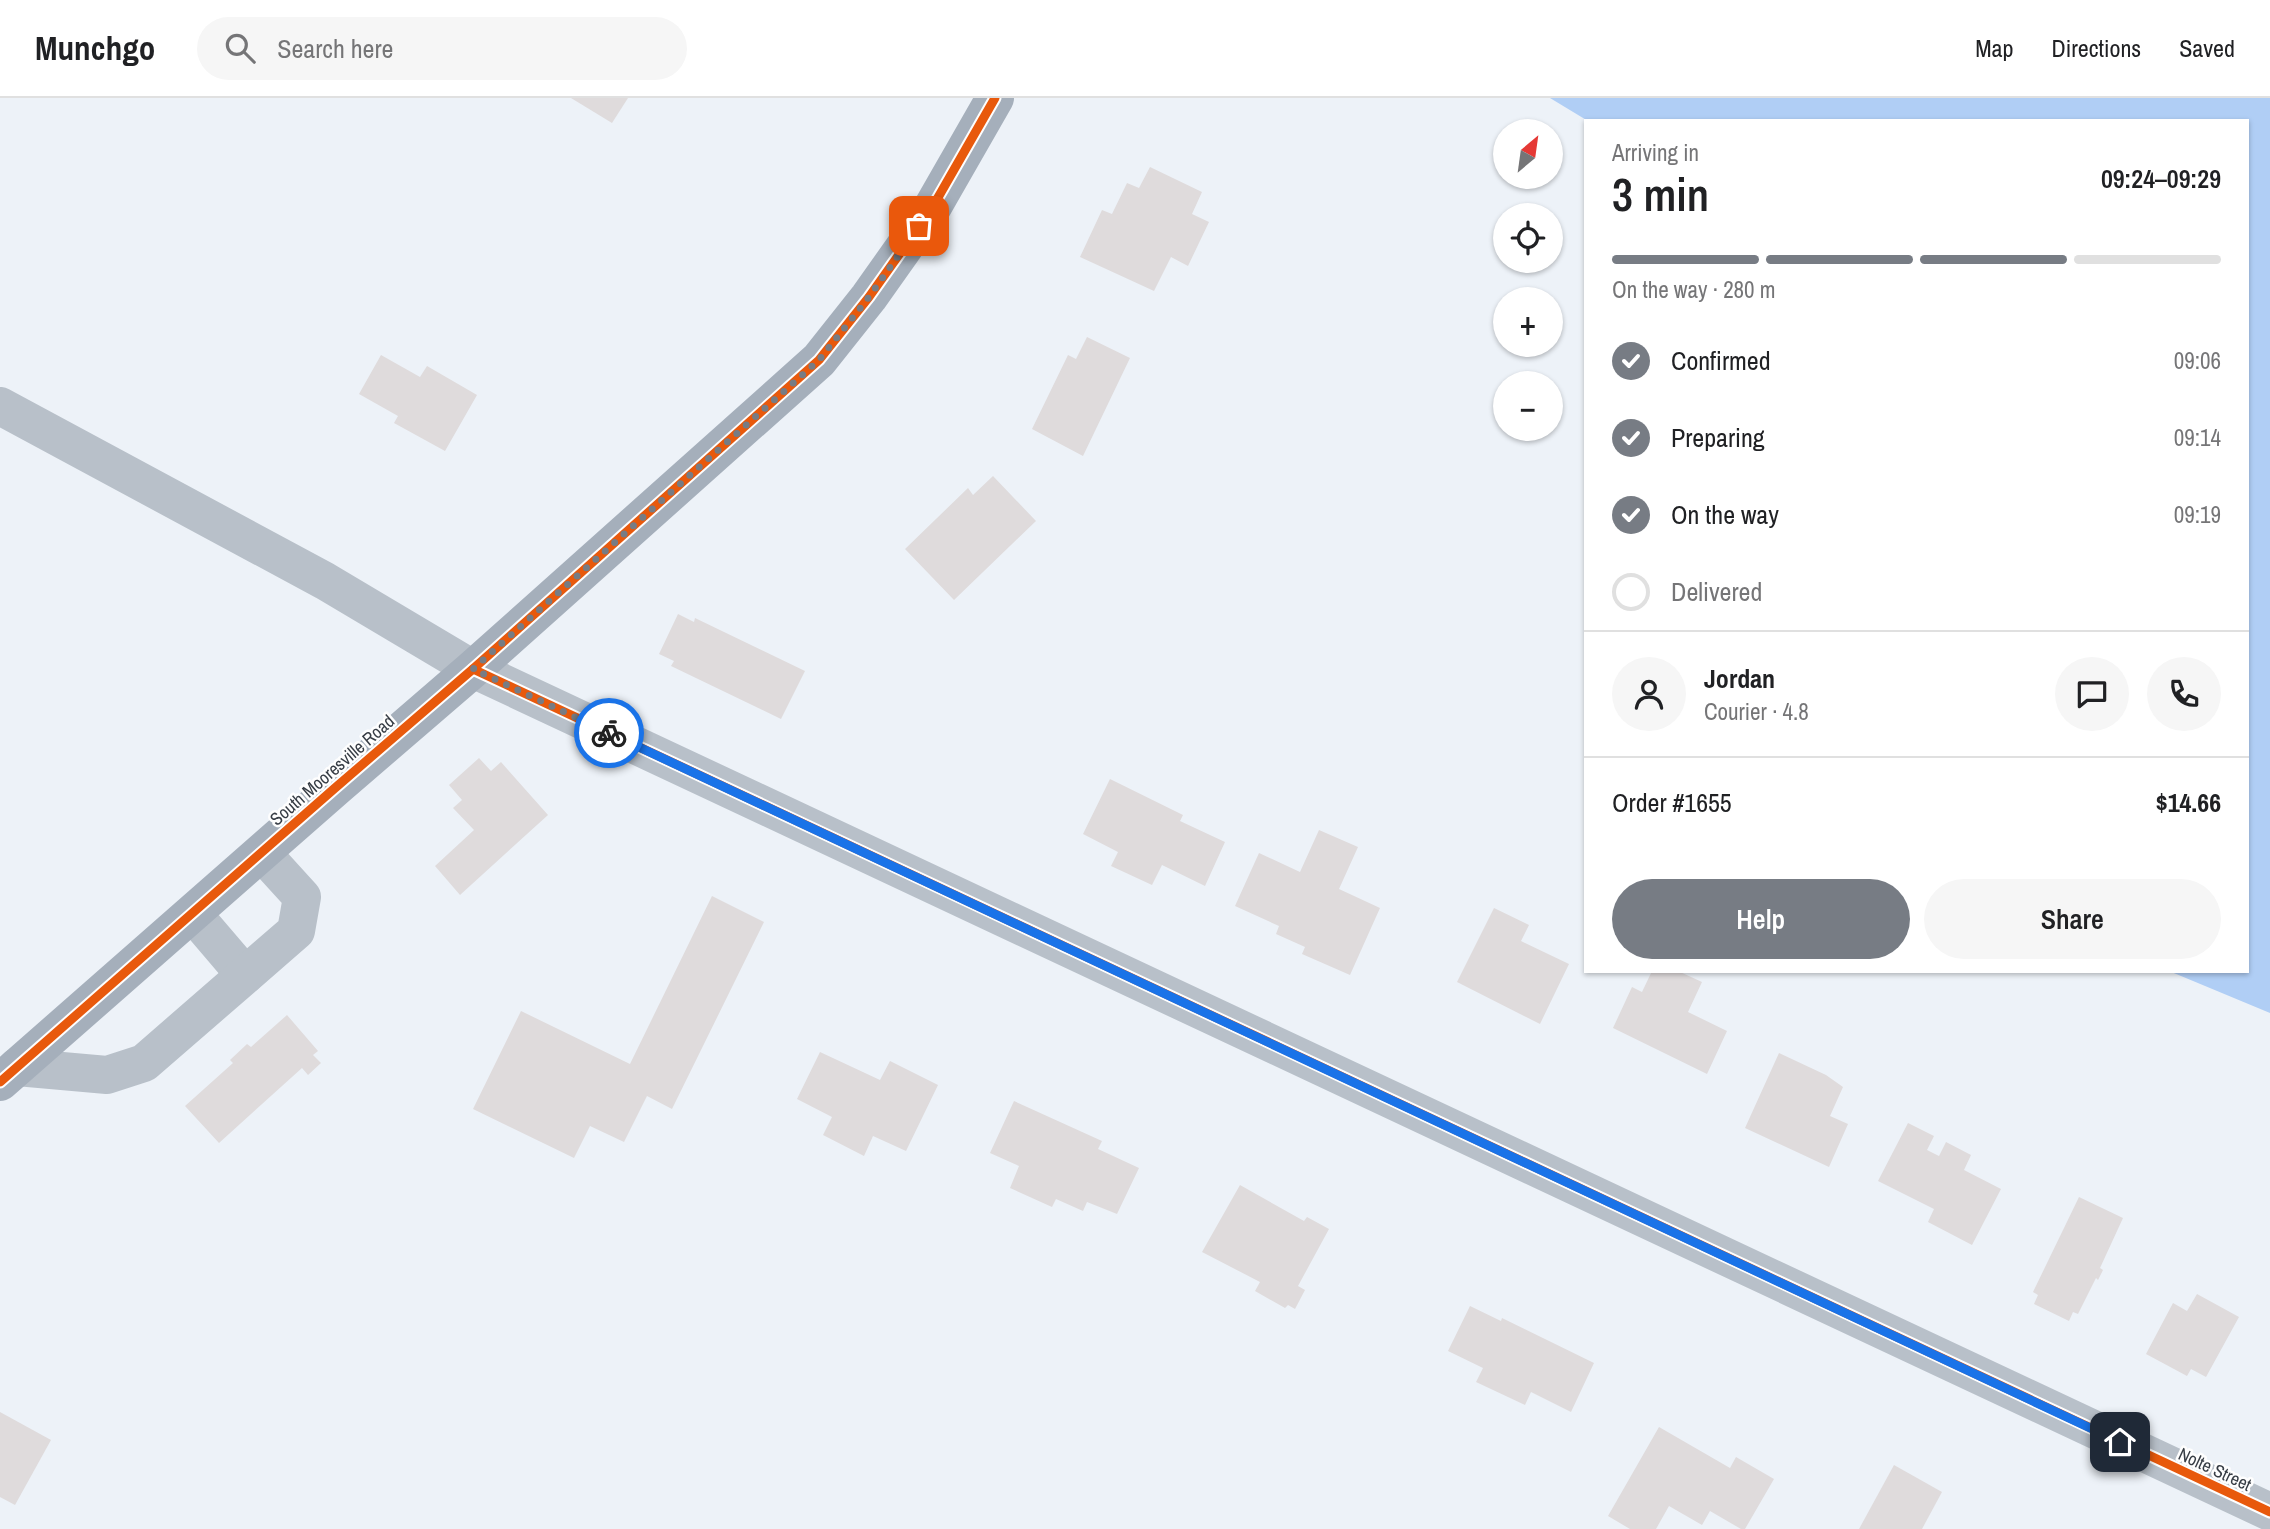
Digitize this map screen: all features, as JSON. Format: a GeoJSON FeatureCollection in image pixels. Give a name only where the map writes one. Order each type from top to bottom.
{"type":"FeatureCollection","features":[{"type":"Feature","properties":{"kind":"main road","name":"South Mooresville Road"},"geometry":{"type":"LineString","coordinates":[[9,1074],[473,669],[819,360],[836,341],[932,208],[995,98]]}},
{"type":"Feature","properties":{"kind":"street","name":"Nolte Street"},"geometry":{"type":"LineString","coordinates":[[0,405],[326,581],[473,669],[2270,1512]]}},
{"type":"Feature","properties":{"kind":"street"},"geometry":{"type":"LineString","coordinates":[[9,1074],[107,1075],[144,1063],[246,975],[296,931],[302,897],[262,853]]}},
{"type":"Feature","properties":{"kind":"street"},"geometry":{"type":"LineString","coordinates":[[193,914],[246,975]]}},
{"type":"Feature","properties":{"kind":"shaded area"},"geometry":{"type":"Polygon","coordinates":[[[1550,98],[2270,98],[2270,1013],[2174,973],[2249,973],[2249,119],[1585,119],[1550,98]]]}},
{"type":"Feature","properties":{"kind":"building"},"geometry":{"type":"Polygon","coordinates":[[[571,98],[628,98],[612,123],[571,98]]]}},
{"type":"Feature","properties":{"kind":"building"},"geometry":{"type":"Polygon","coordinates":[[[1150,167],[1202,192],[1192,214],[1209,222],[1188,266],[1171,257],[1154,291],[1080,257],[1102,210],[1112,214],[1127,183],[1139,188],[1150,167]]]}},
{"type":"Feature","properties":{"kind":"building"},"geometry":{"type":"Polygon","coordinates":[[[1087,337],[1130,358],[1083,456],[1032,429],[1068,355],[1076,359],[1087,337]]]}},
{"type":"Feature","properties":{"kind":"building"},"geometry":{"type":"Polygon","coordinates":[[[381,355],[420,377],[427,366],[477,395],[445,451],[394,423],[398,416],[359,394],[381,355]]]}},
{"type":"Feature","properties":{"kind":"building"},"geometry":{"type":"Polygon","coordinates":[[[993,476],[1036,521],[954,600],[905,549],[968,488],[973,495],[993,476]]]}},
{"type":"Feature","properties":{"kind":"building"},"geometry":{"type":"Polygon","coordinates":[[[678,614],[694,622],[695,618],[805,671],[781,719],[671,666],[674,661],[659,654],[678,614]]]}},
{"type":"Feature","properties":{"kind":"building"},"geometry":{"type":"Polygon","coordinates":[[[479,758],[491,771],[501,762],[548,815],[460,895],[435,866],[474,830],[453,808],[462,800],[449,785],[479,758]]]}},
{"type":"Feature","properties":{"kind":"building"},"geometry":{"type":"Polygon","coordinates":[[[1110,779],[1183,815],[1180,821],[1225,842],[1205,886],[1162,865],[1152,885],[1111,866],[1118,852],[1083,834],[1110,779]]]}},
{"type":"Feature","properties":{"kind":"building"},"geometry":{"type":"Polygon","coordinates":[[[1319,830],[1358,847],[1339,889],[1380,908],[1350,975],[1302,954],[1305,947],[1276,934],[1279,926],[1235,906],[1259,853],[1300,872],[1319,830]]]}},
{"type":"Feature","properties":{"kind":"building"},"geometry":{"type":"Polygon","coordinates":[[[712,896],[764,922],[672,1109],[647,1096],[624,1142],[590,1126],[574,1158],[473,1109],[521,1011],[630,1064],[712,896]]]}},
{"type":"Feature","properties":{"kind":"building"},"geometry":{"type":"Polygon","coordinates":[[[1494,908],[1529,925],[1521,941],[1569,964],[1540,1024],[1457,982],[1494,908]]]}},
{"type":"Feature","properties":{"kind":"building"},"geometry":{"type":"Polygon","coordinates":[[[1651,973],[1682,973],[1702,982],[1688,1012],[1727,1031],[1707,1074],[1613,1028],[1632,987],[1642,992],[1651,973]]]}},
{"type":"Feature","properties":{"kind":"building"},"geometry":{"type":"Polygon","coordinates":[[[287,1015],[318,1051],[313,1055],[321,1063],[308,1075],[302,1068],[219,1143],[185,1106],[233,1063],[230,1060],[247,1044],[251,1047],[287,1015]]]}},
{"type":"Feature","properties":{"kind":"building"},"geometry":{"type":"Polygon","coordinates":[[[820,1052],[880,1080],[890,1061],[938,1085],[906,1151],[873,1136],[864,1156],[823,1135],[832,1117],[797,1099],[820,1052]]]}},
{"type":"Feature","properties":{"kind":"building"},"geometry":{"type":"Polygon","coordinates":[[[1779,1053],[1826,1075],[1843,1087],[1830,1116],[1848,1124],[1829,1167],[1745,1128],[1779,1053]]]}},
{"type":"Feature","properties":{"kind":"building"},"geometry":{"type":"Polygon","coordinates":[[[1014,1101],[1102,1141],[1098,1149],[1139,1168],[1117,1214],[1087,1202],[1083,1211],[1056,1199],[1052,1207],[1010,1188],[1019,1166],[990,1153],[1014,1101]]]}},
{"type":"Feature","properties":{"kind":"building"},"geometry":{"type":"Polygon","coordinates":[[[1908,1123],[1934,1136],[1927,1150],[1939,1156],[1946,1142],[1971,1155],[1964,1170],[2001,1189],[1972,1245],[1928,1222],[1934,1209],[1878,1181],[1908,1123]]]}},
{"type":"Feature","properties":{"kind":"building"},"geometry":{"type":"Polygon","coordinates":[[[1240,1185],[1304,1221],[1307,1217],[1329,1229],[1298,1286],[1305,1290],[1295,1309],[1288,1305],[1285,1308],[1255,1291],[1260,1282],[1202,1252],[1240,1185]]]}},
{"type":"Feature","properties":{"kind":"building"},"geometry":{"type":"Polygon","coordinates":[[[2079,1197],[2123,1218],[2100,1268],[2103,1270],[2098,1280],[2096,1278],[2078,1314],[2073,1312],[2069,1321],[2034,1304],[2038,1295],[2033,1292],[2079,1197]]]}},
{"type":"Feature","properties":{"kind":"building"},"geometry":{"type":"Polygon","coordinates":[[[2197,1294],[2239,1317],[2206,1377],[2191,1369],[2187,1376],[2146,1354],[2173,1303],[2187,1311],[2197,1294]]]}},
{"type":"Feature","properties":{"kind":"building"},"geometry":{"type":"Polygon","coordinates":[[[1470,1306],[1501,1321],[1502,1318],[1594,1363],[1571,1412],[1531,1392],[1525,1405],[1476,1382],[1483,1368],[1448,1351],[1470,1306]]]}},
{"type":"Feature","properties":{"kind":"building"},"geometry":{"type":"Polygon","coordinates":[[[0,1412],[51,1440],[15,1505],[0,1497],[0,1412]]]}},
{"type":"Feature","properties":{"kind":"building"},"geometry":{"type":"Polygon","coordinates":[[[1659,1427],[1730,1468],[1736,1457],[1774,1479],[1745,1529],[1710,1511],[1702,1525],[1669,1506],[1656,1529],[1630,1529],[1608,1516],[1659,1427]]]}},
{"type":"Feature","properties":{"kind":"building"},"geometry":{"type":"Polygon","coordinates":[[[1894,1465],[1942,1492],[1922,1529],[1859,1529],[1894,1465]]]}},
{"type":"Feature","properties":{"kind":"cycle path"},"geometry":{"type":"LineString","coordinates":[[0,1082],[473,669],[819,360],[869,297],[932,208],[995,98]]}},
{"type":"Feature","properties":{"kind":"cycle path"},"geometry":{"type":"LineString","coordinates":[[473,669],[2270,1512]]}},
{"type":"Feature","properties":{"kind":"way so far"},"geometry":{"type":"LineString","coordinates":[[609,733],[473,669],[819,360],[869,297],[919,226]]}},
{"type":"Feature","properties":{"kind":"route"},"geometry":{"type":"LineString","coordinates":[[609,733],[2120,1442]]}}]}
